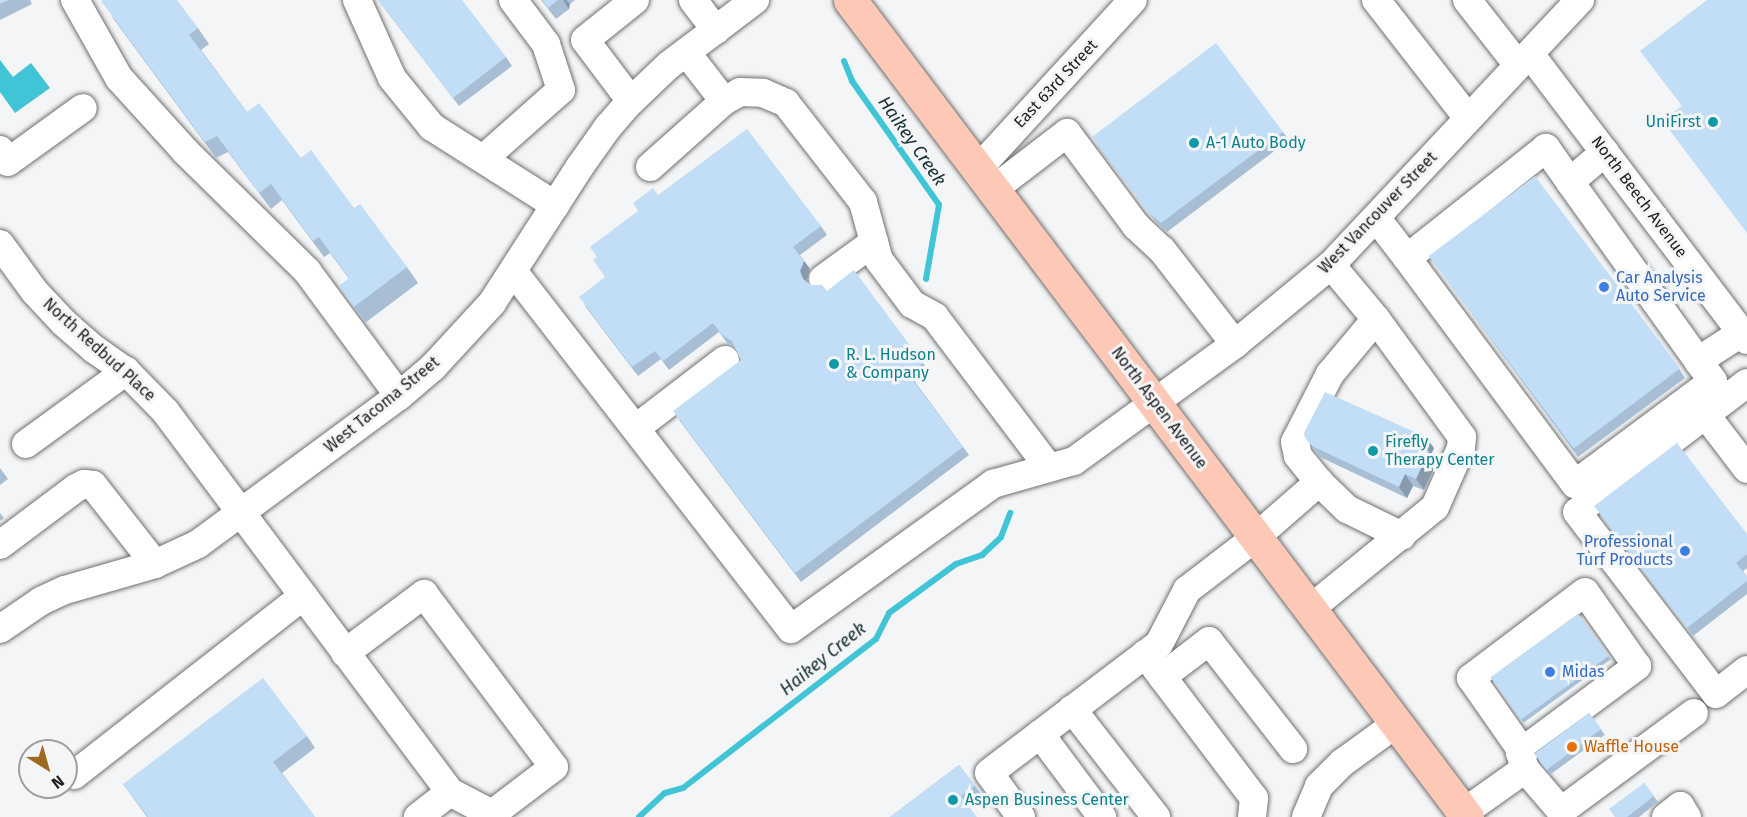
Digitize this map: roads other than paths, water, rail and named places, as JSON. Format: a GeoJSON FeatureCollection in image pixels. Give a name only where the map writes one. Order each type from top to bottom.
{"type":"FeatureCollection","features":[{"type":"Feature","properties":{"kind":"main road","name":"North Aspen Avenue"},"geometry":{"type":"LineString","coordinates":[[850,0],[1465,815]]}},
{"type":"Feature","properties":{"kind":"street"},"geometry":{"type":"LineString","coordinates":[[75,0],[119,78],[186,152],[307,271],[399,396]]}},
{"type":"Feature","properties":{"kind":"street"},"geometry":{"type":"LineString","coordinates":[[357,0],[392,78],[432,127],[555,205]]}},
{"type":"Feature","properties":{"kind":"street"},"geometry":{"type":"LineString","coordinates":[[483,159],[561,90],[546,44],[513,0]]}},
{"type":"Feature","properties":{"kind":"street"},"geometry":{"type":"LineString","coordinates":[[631,101],[585,40],[635,0]]}},
{"type":"Feature","properties":{"kind":"street"},"geometry":{"type":"LineString","coordinates":[[693,0],[716,30]]}},
{"type":"Feature","properties":{"kind":"street","name":"West Tacoma Street"},"geometry":{"type":"LineString","coordinates":[[0,629],[41,602],[65,590],[154,564],[198,544],[399,396],[433,368],[492,303],[608,127],[631,101],[687,52],[755,0]]}},
{"type":"Feature","properties":{"kind":"street","name":"East 63rd Street"},"geometry":{"type":"LineString","coordinates":[[986,179],[1133,0]]}},
{"type":"Feature","properties":{"kind":"street"},"geometry":{"type":"LineString","coordinates":[[1376,0],[1468,118]]}},
{"type":"Feature","properties":{"kind":"street","name":"North Beech Avenue"},"geometry":{"type":"LineString","coordinates":[[1467,0],[1524,59],[1605,152],[1744,336]]}},
{"type":"Feature","properties":{"kind":"street","name":"West Vancouver Street"},"geometry":{"type":"LineString","coordinates":[[636,428],[791,629],[993,484],[1074,461],[1235,344],[1325,270],[1377,219],[1468,118],[1580,0]]}},
{"type":"Feature","properties":{"kind":"street"},"geometry":{"type":"LineString","coordinates":[[687,52],[724,101]]}},
{"type":"Feature","properties":{"kind":"street"},"geometry":{"type":"LineString","coordinates":[[650,167],[724,101],[740,92],[763,93],[786,103],[863,202],[879,260],[912,304],[935,317],[1049,468]]}},
{"type":"Feature","properties":{"kind":"street"},"geometry":{"type":"LineString","coordinates":[[0,150],[8,162],[83,108]]}},
{"type":"Feature","properties":{"kind":"street"},"geometry":{"type":"LineString","coordinates":[[986,179],[1067,133],[1136,226],[1162,250],[1235,344]]}},
{"type":"Feature","properties":{"kind":"street"},"geometry":{"type":"LineString","coordinates":[[1377,219],[1575,484],[1713,381],[1546,148],[1407,258]]}},
{"type":"Feature","properties":{"kind":"street"},"geometry":{"type":"LineString","coordinates":[[1570,182],[1605,152]]}},
{"type":"Feature","properties":{"kind":"street"},"geometry":{"type":"LineString","coordinates":[[823,279],[874,243]]}},
{"type":"Feature","properties":{"kind":"street","name":"North Redbud Place"},"geometry":{"type":"LineString","coordinates":[[0,244],[35,292],[64,323],[147,389],[450,792]]}},
{"type":"Feature","properties":{"kind":"street"},"geometry":{"type":"LineString","coordinates":[[1310,609],[1435,507],[1461,448],[1462,437],[1325,270]]}},
{"type":"Feature","properties":{"kind":"street"},"geometry":{"type":"LineString","coordinates":[[513,271],[636,428],[725,360]]}},
{"type":"Feature","properties":{"kind":"street"},"geometry":{"type":"LineString","coordinates":[[1371,325],[1330,374],[1295,442],[1298,456],[1319,482],[1347,509],[1402,536]]}},
{"type":"Feature","properties":{"kind":"street"},"geometry":{"type":"LineString","coordinates":[[1698,361],[1744,336]]}},
{"type":"Feature","properties":{"kind":"street"},"geometry":{"type":"LineString","coordinates":[[26,444],[126,371]]}},
{"type":"Feature","properties":{"kind":"street"},"geometry":{"type":"LineString","coordinates":[[1747,383],[1577,512],[1716,694],[1747,670]]}},
{"type":"Feature","properties":{"kind":"street"},"geometry":{"type":"LineString","coordinates":[[1706,414],[1747,469]]}},
{"type":"Feature","properties":{"kind":"street"},"geometry":{"type":"LineString","coordinates":[[1021,817],[989,773],[1159,644],[1187,590],[1256,537],[1319,482]]}},
{"type":"Feature","properties":{"kind":"street"},"geometry":{"type":"LineString","coordinates":[[0,545],[76,488],[84,484],[93,485],[154,564]]}},
{"type":"Feature","properties":{"kind":"street"},"geometry":{"type":"LineString","coordinates":[[1465,815],[1522,761],[1637,666],[1585,592],[1471,678],[1518,745],[1522,761],[1561,811],[1694,712]]}},
{"type":"Feature","properties":{"kind":"street"},"geometry":{"type":"LineString","coordinates":[[345,653],[424,594],[554,767],[492,814],[450,792],[418,817]]}},
{"type":"Feature","properties":{"kind":"street"},"geometry":{"type":"LineString","coordinates":[[78,772],[303,596]]}},
{"type":"Feature","properties":{"kind":"street"},"geometry":{"type":"LineString","coordinates":[[1162,677],[1209,641],[1293,749]]}},
{"type":"Feature","properties":{"kind":"street"},"geometry":{"type":"LineString","coordinates":[[1145,654],[1254,798],[1252,817]]}},
{"type":"Feature","properties":{"kind":"street"},"geometry":{"type":"LineString","coordinates":[[1072,709],[1156,817]]}},
{"type":"Feature","properties":{"kind":"street"},"geometry":{"type":"LineString","coordinates":[[1306,817],[1319,786],[1342,763],[1396,723]]}},
{"type":"Feature","properties":{"kind":"street"},"geometry":{"type":"LineString","coordinates":[[1040,734],[1102,817]]}},
{"type":"Feature","properties":{"kind":"street"},"geometry":{"type":"LineString","coordinates":[[1666,817],[1680,806],[1688,817]]}},
{"type":"Feature","properties":{"kind":"water"},"geometry":{"type":"Polygon","coordinates":[[[0,60],[13,77],[31,63],[50,88],[15,113],[0,92],[0,60]]]}},
{"type":"Feature","properties":{"kind":"waterway","name":"Haikey Creek"},"geometry":{"type":"LineString","coordinates":[[844,61],[852,81],[939,205],[926,279]]}},
{"type":"Feature","properties":{"kind":"waterway","name":"Haikey Creek"},"geometry":{"type":"LineString","coordinates":[[639,817],[665,793],[683,788],[876,639],[889,613],[956,564],[982,555],[1001,537],[1010,513]]}},
{"type":"Feature","properties":{"kind":"place","name":"UniFirst"},"geometry":{"type":"Point","coordinates":[1713,122]}},
{"type":"Feature","properties":{"kind":"place","name":"A-1 Auto Body"},"geometry":{"type":"Point","coordinates":[1194,143]}},
{"type":"Feature","properties":{"kind":"place","name":"Car Analysis Auto Service"},"geometry":{"type":"Point","coordinates":[1604,287]}},
{"type":"Feature","properties":{"kind":"place","name":"R. L. Hudson & Company"},"geometry":{"type":"Point","coordinates":[834,364]}},
{"type":"Feature","properties":{"kind":"place","name":"Firefly Therapy Center"},"geometry":{"type":"Point","coordinates":[1373,451]}},
{"type":"Feature","properties":{"kind":"place","name":"Professional Turf Products"},"geometry":{"type":"Point","coordinates":[1685,551]}},
{"type":"Feature","properties":{"kind":"place","name":"Midas"},"geometry":{"type":"Point","coordinates":[1550,672]}},
{"type":"Feature","properties":{"kind":"place","name":"Waffle House"},"geometry":{"type":"Point","coordinates":[1572,747]}},
{"type":"Feature","properties":{"kind":"place","name":"Aspen Business Center"},"geometry":{"type":"Point","coordinates":[953,800]}}]}
